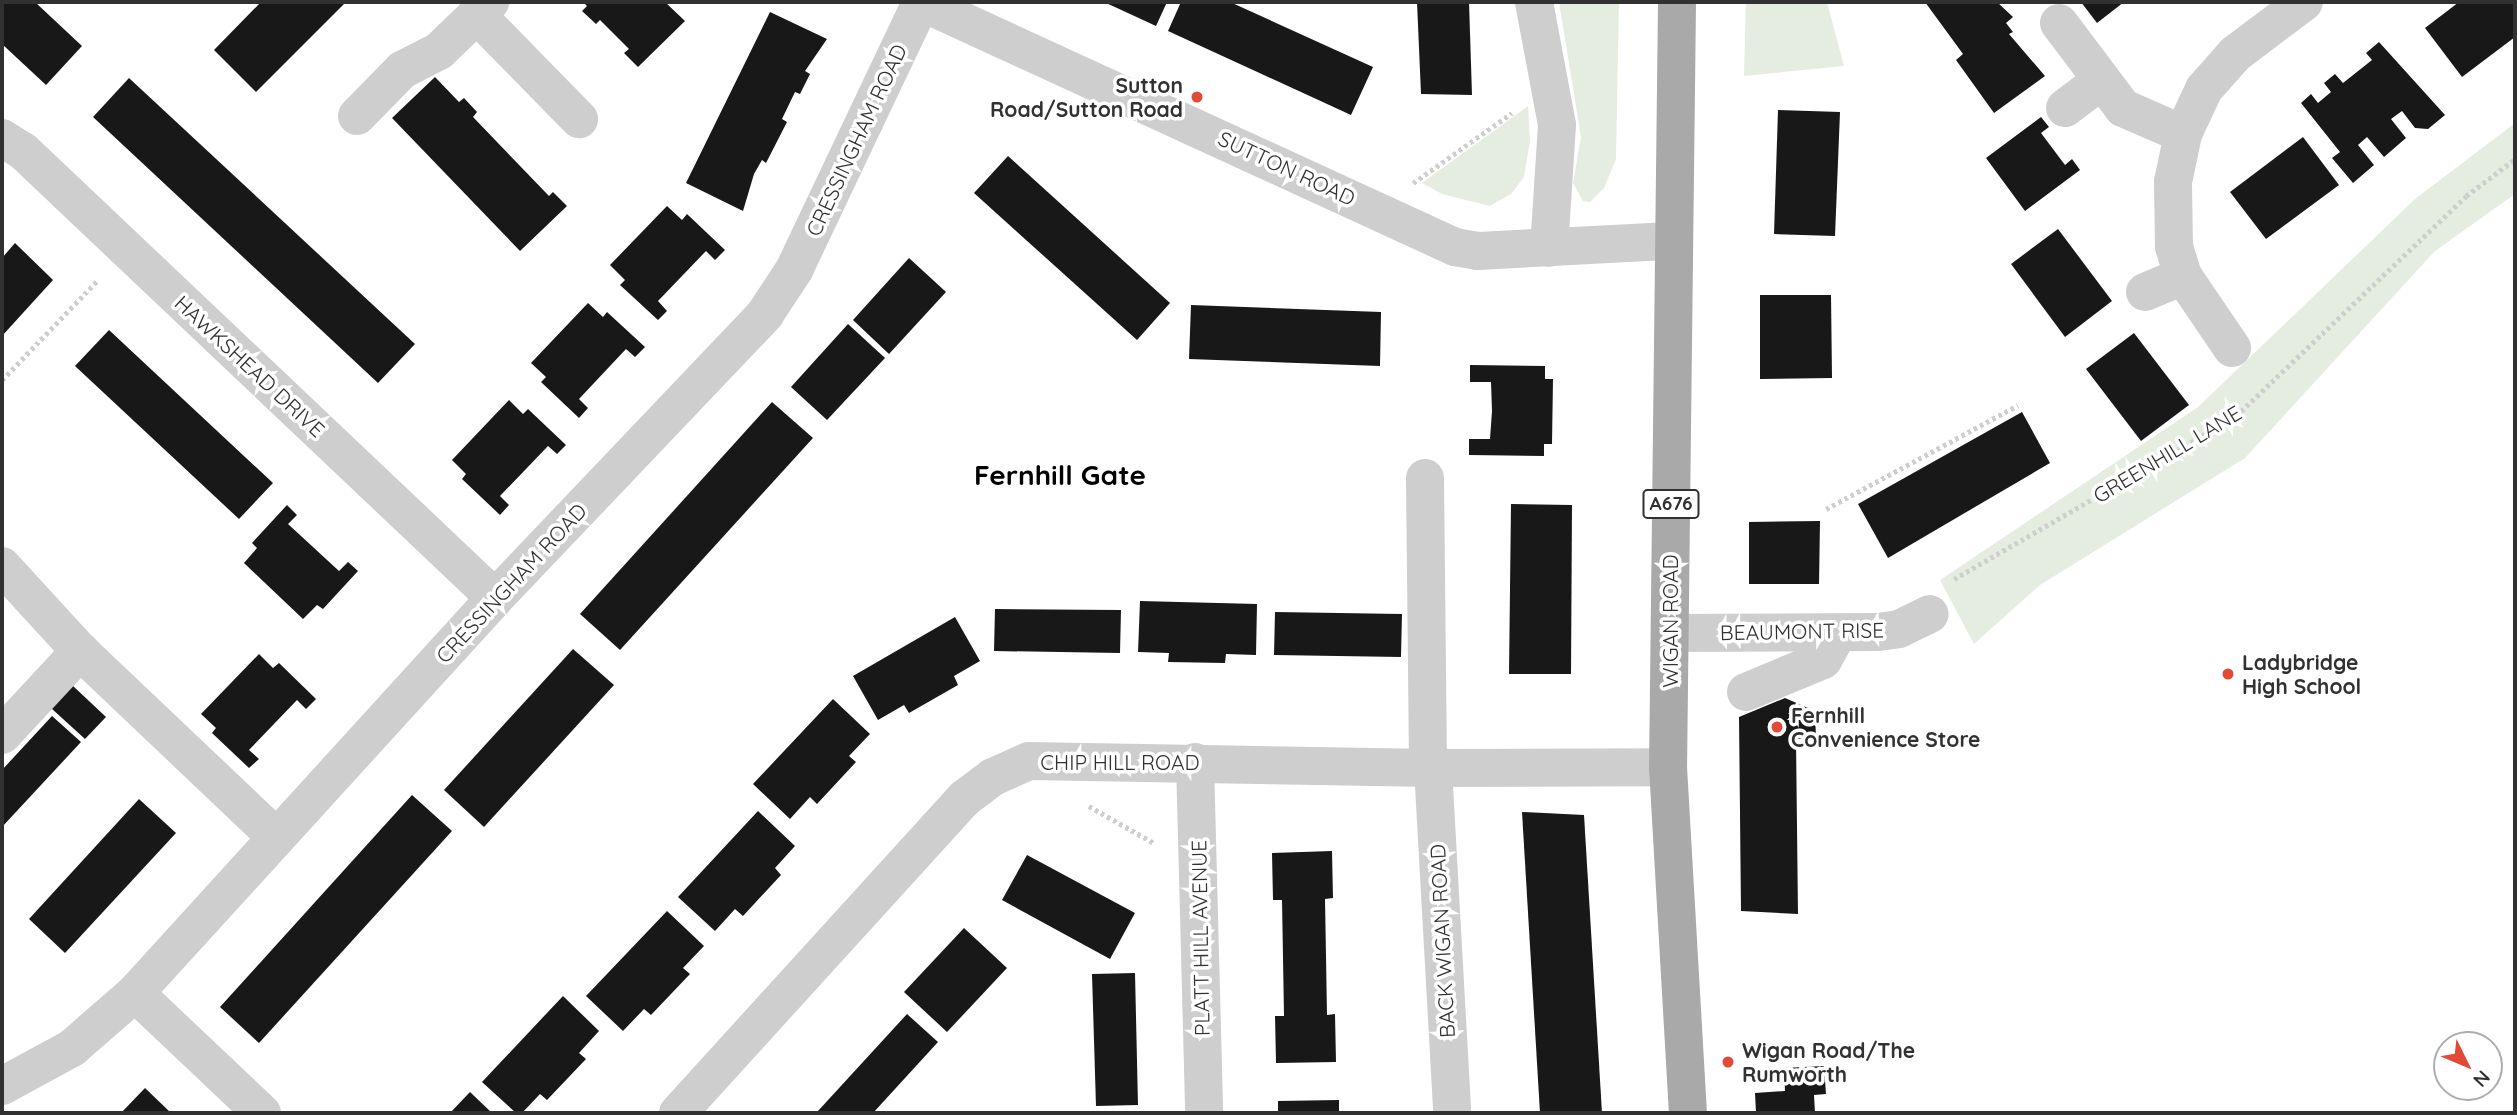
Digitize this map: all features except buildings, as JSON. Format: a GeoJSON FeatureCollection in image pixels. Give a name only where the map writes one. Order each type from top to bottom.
{"type":"FeatureCollection","features":[{"type":"Feature","properties":{"kind":"main road","name":"WIGAN ROAD"},"geometry":{"type":"LineString","coordinates":[[1676,2],[1671,241],[1671,633],[1668,767],[1688,1113]]}},
{"type":"Feature","properties":{"kind":"street","name":"SUTTON ROAD"},"geometry":{"type":"LineString","coordinates":[[921,2],[1455,247],[1549,248],[1671,241]]}},
{"type":"Feature","properties":{"kind":"street","name":"CRESSINGHAM ROAD"},"geometry":{"type":"LineString","coordinates":[[2,1086],[72,1048],[135,993],[275,836],[495,598],[765,314],[794,270],[921,2]]}},
{"type":"Feature","properties":{"kind":"street"},"geometry":{"type":"LineString","coordinates":[[1534,2],[1557,125],[1549,248]]}},
{"type":"Feature","properties":{"kind":"street"},"geometry":{"type":"LineString","coordinates":[[2232,348],[2183,276],[2175,247],[2173,182],[2183,134],[2204,89],[2235,54],[2304,2]]}},
{"type":"Feature","properties":{"kind":"street"},"geometry":{"type":"LineString","coordinates":[[357,116],[402,70],[439,51],[484,8],[579,119]]}},
{"type":"Feature","properties":{"kind":"street"},"geometry":{"type":"LineString","coordinates":[[2059,23],[2123,108],[2183,134]]}},
{"type":"Feature","properties":{"kind":"street"},"geometry":{"type":"LineString","coordinates":[[2065,108],[2102,80]]}},
{"type":"Feature","properties":{"kind":"street","name":"HAWKSHEAD DRIVE"},"geometry":{"type":"LineString","coordinates":[[2,138],[23,151],[495,598]]}},
{"type":"Feature","properties":{"kind":"street"},"geometry":{"type":"LineString","coordinates":[[2145,292],[2183,276]]}},
{"type":"Feature","properties":{"kind":"street","name":"BACK WIGAN ROAD"},"geometry":{"type":"LineString","coordinates":[[1425,478],[1430,768],[1452,1113]]}},
{"type":"Feature","properties":{"kind":"street"},"geometry":{"type":"LineString","coordinates":[[2,566],[80,651],[275,836]]}},
{"type":"Feature","properties":{"kind":"street","name":"BEAUMONT RISE"},"geometry":{"type":"LineString","coordinates":[[1671,633],[1838,633],[1899,629],[1930,614]]}},
{"type":"Feature","properties":{"kind":"street"},"geometry":{"type":"LineString","coordinates":[[1746,692],[1824,660],[1838,633]]}},
{"type":"Feature","properties":{"kind":"street"},"geometry":{"type":"LineString","coordinates":[[2,735],[80,651]]}},
{"type":"Feature","properties":{"kind":"street","name":"CHIP HILL ROAD"},"geometry":{"type":"LineString","coordinates":[[678,1113],[965,798],[993,777],[1029,761],[1430,768],[1668,767]]}},
{"type":"Feature","properties":{"kind":"street","name":"PLATT HILL AVENUE"},"geometry":{"type":"LineString","coordinates":[[1195,762],[1204,1113]]}},
{"type":"Feature","properties":{"kind":"street"},"geometry":{"type":"LineString","coordinates":[[135,993],[262,1113]]}},
{"type":"Feature","properties":{"kind":"path"},"geometry":{"type":"LineString","coordinates":[[1405,188],[1514,111]]}},
{"type":"Feature","properties":{"kind":"path","name":"GREENHILL LANE"},"geometry":{"type":"LineString","coordinates":[[1930,614],[1947,583],[2236,416],[2466,196],[2515,159]]}},
{"type":"Feature","properties":{"kind":"path"},"geometry":{"type":"LineString","coordinates":[[2,380],[127,250]]}},
{"type":"Feature","properties":{"kind":"path"},"geometry":{"type":"LineString","coordinates":[[1826,509],[2018,405]]}},
{"type":"Feature","properties":{"kind":"path"},"geometry":{"type":"LineString","coordinates":[[1066,761],[1089,807],[1198,868]]}},
{"type":"Feature","properties":{"kind":"shaded area"},"geometry":{"type":"Polygon","coordinates":[[[1559,2],[1619,2],[1616,159],[1604,188],[1590,202],[1583,201],[1573,183],[1581,137],[1559,2]]]}},
{"type":"Feature","properties":{"kind":"shaded area"},"geometry":{"type":"Polygon","coordinates":[[[1746,2],[1827,2],[1844,66],[1744,76],[1746,2]]]}},
{"type":"Feature","properties":{"kind":"shaded area"},"geometry":{"type":"Polygon","coordinates":[[[1528,106],[1530,141],[1524,177],[1511,194],[1490,206],[1442,194],[1422,183],[1528,106]]]}},
{"type":"Feature","properties":{"kind":"shaded area"},"geometry":{"type":"Polygon","coordinates":[[[2515,123],[2515,194],[2435,251],[2245,458],[2040,585],[1974,644],[1940,580],[2198,407],[2415,199],[2515,123]]]}},
{"type":"Feature","properties":{"kind":"place","name":"Sutton Road/Sutton Road"},"geometry":{"type":"Point","coordinates":[1197,97]}},
{"type":"Feature","properties":{"kind":"place","name":"Ladybridge High School"},"geometry":{"type":"Point","coordinates":[2228,674]}},
{"type":"Feature","properties":{"kind":"place","name":"Fernhill Convenience Store"},"geometry":{"type":"Point","coordinates":[1777,727]}},
{"type":"Feature","properties":{"kind":"place","name":"Wigan Road/The Rumworth"},"geometry":{"type":"Point","coordinates":[1728,1062]}},
{"type":"Feature","properties":{"kind":"district","name":"Fernhill Gate"},"geometry":{"type":"Point","coordinates":[1060,475]}}]}
